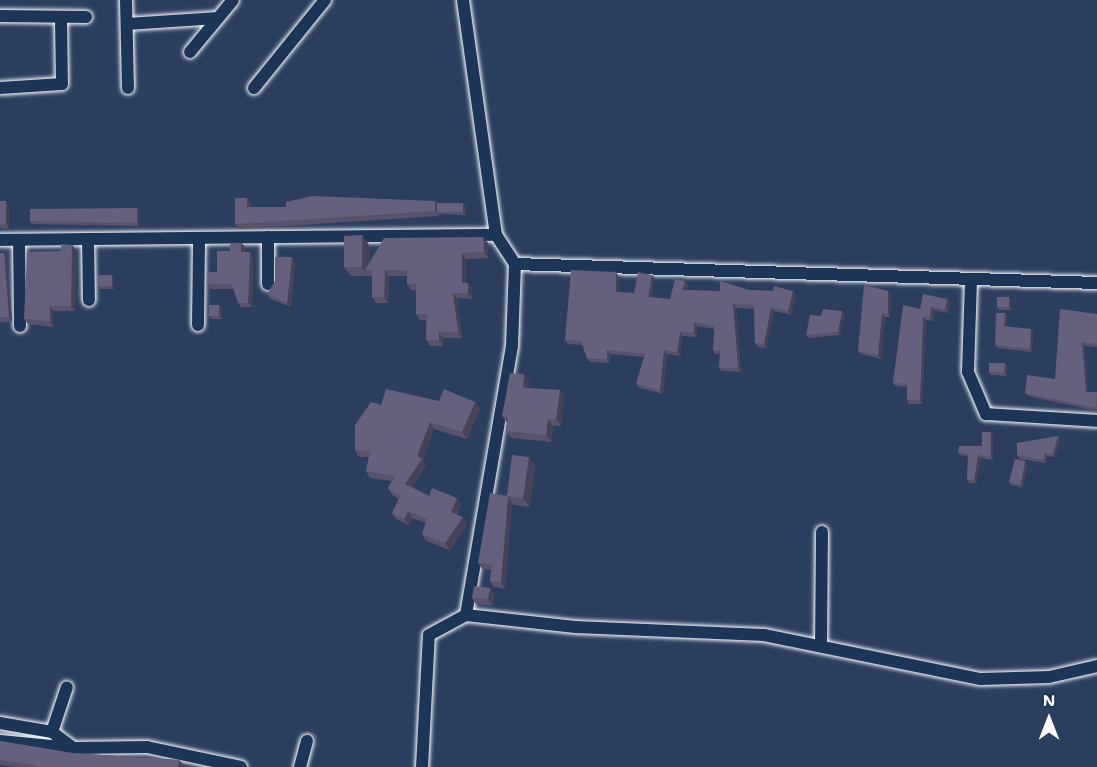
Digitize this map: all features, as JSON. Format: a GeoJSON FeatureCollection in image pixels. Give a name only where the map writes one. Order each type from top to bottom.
{"type":"FeatureCollection","features":[{"type":"Feature","properties":{"kind":"street"},"geometry":{"type":"LineString","coordinates":[[126,0],[128,88]]}},
{"type":"Feature","properties":{"kind":"street"},"geometry":{"type":"LineString","coordinates":[[190,52],[233,0]]}},
{"type":"Feature","properties":{"kind":"street"},"geometry":{"type":"LineString","coordinates":[[254,88],[326,0]]}},
{"type":"Feature","properties":{"kind":"street"},"geometry":{"type":"LineString","coordinates":[[463,0],[496,235],[515,264],[512,346],[466,615]]}},
{"type":"Feature","properties":{"kind":"street"},"geometry":{"type":"LineString","coordinates":[[0,16],[86,17]]}},
{"type":"Feature","properties":{"kind":"street"},"geometry":{"type":"LineString","coordinates":[[0,88],[63,84],[61,18]]}},
{"type":"Feature","properties":{"kind":"street"},"geometry":{"type":"LineString","coordinates":[[127,24],[218,18]]}},
{"type":"Feature","properties":{"kind":"street"},"geometry":{"type":"LineString","coordinates":[[0,240],[496,235]]}},
{"type":"Feature","properties":{"kind":"street"},"geometry":{"type":"LineString","coordinates":[[268,237],[268,284]]}},
{"type":"Feature","properties":{"kind":"street"},"geometry":{"type":"LineString","coordinates":[[198,325],[199,238]]}},
{"type":"Feature","properties":{"kind":"street"},"geometry":{"type":"LineString","coordinates":[[88,239],[89,300]]}},
{"type":"Feature","properties":{"kind":"street"},"geometry":{"type":"LineString","coordinates":[[19,240],[20,326]]}},
{"type":"Feature","properties":{"kind":"street"},"geometry":{"type":"LineString","coordinates":[[515,264],[971,281],[1097,283]]}},
{"type":"Feature","properties":{"kind":"street"},"geometry":{"type":"LineString","coordinates":[[971,281],[968,372],[986,414],[1097,421]]}},
{"type":"Feature","properties":{"kind":"street"},"geometry":{"type":"LineString","coordinates":[[821,646],[822,532]]}},
{"type":"Feature","properties":{"kind":"street"},"geometry":{"type":"LineString","coordinates":[[422,767],[429,635],[466,615],[575,627],[764,635],[981,679],[1049,677],[1097,666]]}},
{"type":"Feature","properties":{"kind":"street"},"geometry":{"type":"LineString","coordinates":[[52,732],[67,687]]}},
{"type":"Feature","properties":{"kind":"street"},"geometry":{"type":"LineString","coordinates":[[0,723],[52,732],[73,748]]}},
{"type":"Feature","properties":{"kind":"street"},"geometry":{"type":"LineString","coordinates":[[0,741],[73,748],[147,747],[242,767]]}},
{"type":"Feature","properties":{"kind":"street"},"geometry":{"type":"LineString","coordinates":[[300,767],[307,741]]}},
{"type":"Feature","properties":{"kind":"building"},"geometry":{"type":"Polygon","coordinates":[[[312,196],[435,201],[435,211],[235,224],[235,198],[247,198],[247,207],[286,207],[286,202],[312,196]]]}},
{"type":"Feature","properties":{"kind":"building"},"geometry":{"type":"Polygon","coordinates":[[[0,201],[6,201],[6,224],[0,224],[0,201]]]}},
{"type":"Feature","properties":{"kind":"building"},"geometry":{"type":"Polygon","coordinates":[[[437,203],[463,203],[463,212],[437,212],[437,203]]]}},
{"type":"Feature","properties":{"kind":"building"},"geometry":{"type":"Polygon","coordinates":[[[137,208],[137,223],[30,221],[30,209],[137,208]]]}},
{"type":"Feature","properties":{"kind":"building"},"geometry":{"type":"Polygon","coordinates":[[[362,235],[362,267],[344,267],[344,236],[362,235]]]}},
{"type":"Feature","properties":{"kind":"building"},"geometry":{"type":"Polygon","coordinates":[[[483,237],[484,252],[462,253],[462,283],[468,283],[468,293],[453,293],[458,332],[439,332],[439,340],[426,340],[427,314],[416,314],[416,284],[407,284],[407,270],[385,270],[384,297],[372,297],[372,270],[365,270],[384,238],[483,237]]]}},
{"type":"Feature","properties":{"kind":"building"},"geometry":{"type":"Polygon","coordinates":[[[230,243],[241,243],[241,252],[250,252],[248,303],[238,303],[232,284],[208,284],[208,272],[217,272],[217,251],[230,251],[230,243]]]}},
{"type":"Feature","properties":{"kind":"building"},"geometry":{"type":"Polygon","coordinates":[[[61,244],[72,245],[71,306],[50,306],[50,321],[24,319],[27,252],[61,251],[61,244]]]}},
{"type":"Feature","properties":{"kind":"building"},"geometry":{"type":"Polygon","coordinates":[[[0,253],[4,253],[9,317],[0,317],[0,253]]]}},
{"type":"Feature","properties":{"kind":"building"},"geometry":{"type":"Polygon","coordinates":[[[275,257],[292,257],[287,303],[267,294],[275,281],[275,257]]]}},
{"type":"Feature","properties":{"kind":"building"},"geometry":{"type":"Polygon","coordinates":[[[571,270],[616,272],[616,292],[634,293],[638,272],[652,275],[648,297],[670,299],[675,279],[685,281],[682,290],[720,291],[720,281],[749,290],[773,291],[774,286],[793,291],[788,311],[771,307],[764,344],[755,343],[754,305],[733,304],[738,368],[719,368],[720,351],[713,350],[715,326],[694,322],[694,333],[680,332],[677,352],[664,350],[660,390],[636,384],[645,354],[607,350],[607,359],[587,358],[581,341],[565,340],[571,270]]]}},
{"type":"Feature","properties":{"kind":"building"},"geometry":{"type":"Polygon","coordinates":[[[98,275],[112,275],[112,286],[98,286],[98,275]]]}},
{"type":"Feature","properties":{"kind":"building"},"geometry":{"type":"Polygon","coordinates":[[[864,285],[888,291],[888,313],[882,313],[878,355],[858,351],[864,285]]]}},
{"type":"Feature","properties":{"kind":"building"},"geometry":{"type":"Polygon","coordinates":[[[923,294],[947,299],[945,309],[931,307],[930,317],[923,317],[920,400],[907,400],[907,384],[893,383],[903,305],[920,309],[923,294]]]}},
{"type":"Feature","properties":{"kind":"building"},"geometry":{"type":"Polygon","coordinates":[[[997,297],[1009,297],[1009,307],[997,307],[997,297]]]}},
{"type":"Feature","properties":{"kind":"building"},"geometry":{"type":"Polygon","coordinates":[[[209,305],[219,305],[219,316],[209,316],[209,305]]]}},
{"type":"Feature","properties":{"kind":"building"},"geometry":{"type":"Polygon","coordinates":[[[823,309],[842,311],[838,332],[806,335],[810,315],[821,316],[823,309]]]}},
{"type":"Feature","properties":{"kind":"building"},"geometry":{"type":"Polygon","coordinates":[[[1060,309],[1097,314],[1097,344],[1082,342],[1086,392],[1097,392],[1096,408],[1025,393],[1027,375],[1055,379],[1060,309]]]}},
{"type":"Feature","properties":{"kind":"building"},"geometry":{"type":"Polygon","coordinates":[[[996,313],[1005,313],[1004,326],[1031,329],[1030,349],[995,345],[996,313]]]}},
{"type":"Feature","properties":{"kind":"building"},"geometry":{"type":"Polygon","coordinates":[[[989,363],[1005,363],[1004,373],[989,372],[989,363]]]}},
{"type":"Feature","properties":{"kind":"building"},"geometry":{"type":"Polygon","coordinates":[[[510,373],[524,374],[523,388],[560,390],[556,419],[548,419],[546,435],[506,431],[508,417],[502,416],[510,373]]]}},
{"type":"Feature","properties":{"kind":"building"},"geometry":{"type":"Polygon","coordinates":[[[386,389],[439,401],[444,389],[475,402],[462,432],[430,422],[417,456],[422,459],[405,484],[429,496],[432,488],[457,498],[451,512],[463,517],[445,543],[422,534],[427,519],[408,511],[404,519],[392,513],[400,496],[388,488],[395,476],[366,471],[370,451],[355,450],[355,425],[371,402],[381,405],[386,389]]]}},
{"type":"Feature","properties":{"kind":"building"},"geometry":{"type":"Polygon","coordinates":[[[982,432],[991,432],[991,457],[978,455],[974,480],[967,480],[968,454],[958,452],[959,446],[982,446],[982,432]]]}},
{"type":"Feature","properties":{"kind":"building"},"geometry":{"type":"Polygon","coordinates":[[[1058,436],[1053,454],[1045,453],[1044,460],[1017,455],[1017,443],[1058,436]]]}},
{"type":"Feature","properties":{"kind":"building"},"geometry":{"type":"Polygon","coordinates":[[[512,455],[529,457],[523,498],[507,496],[512,455]]]}},
{"type":"Feature","properties":{"kind":"building"},"geometry":{"type":"Polygon","coordinates":[[[1015,459],[1025,461],[1021,485],[1009,482],[1015,459]]]}},
{"type":"Feature","properties":{"kind":"building"},"geometry":{"type":"Polygon","coordinates":[[[490,493],[508,496],[501,582],[490,581],[492,564],[478,563],[490,493]]]}},
{"type":"Feature","properties":{"kind":"building"},"geometry":{"type":"Polygon","coordinates":[[[474,586],[490,588],[488,599],[472,598],[474,586]]]}},
{"type":"Feature","properties":{"kind":"building"},"geometry":{"type":"Polygon","coordinates":[[[0,741],[72,753],[179,760],[178,767],[37,767],[0,760],[0,741]]]}}]}
